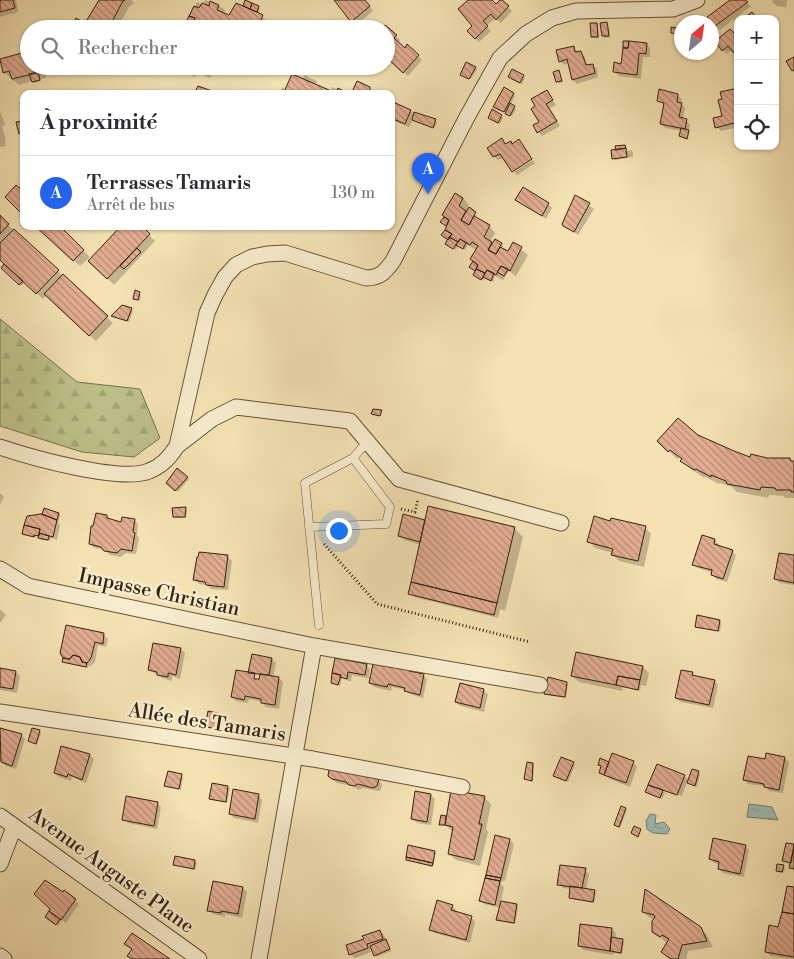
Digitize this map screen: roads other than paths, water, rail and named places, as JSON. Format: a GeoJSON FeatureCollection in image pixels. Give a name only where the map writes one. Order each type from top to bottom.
{"type":"FeatureCollection","features":[{"type":"Feature","properties":{"kind":"street"},"geometry":{"type":"LineString","coordinates":[[0,447],[50,462],[124,474],[149,471],[168,461],[177,446],[207,314],[215,294],[225,277],[236,265],[252,257],[285,253],[366,278],[376,278],[384,273],[393,261],[467,117],[500,58],[526,34],[552,18],[576,11],[673,10],[697,0]]}},
{"type":"Feature","properties":{"kind":"street"},"geometry":{"type":"LineString","coordinates":[[177,446],[212,419],[236,407],[350,421],[399,479],[561,523]]}},
{"type":"Feature","properties":{"kind":"street","name":"Impasse Christian"},"geometry":{"type":"LineString","coordinates":[[0,569],[28,586],[314,646],[540,685]]}},
{"type":"Feature","properties":{"kind":"street"},"geometry":{"type":"LineString","coordinates":[[314,646],[294,756],[462,787]]}},
{"type":"Feature","properties":{"kind":"street","name":"Allée des Tamaris"},"geometry":{"type":"LineString","coordinates":[[0,712],[294,756],[259,959]]}},
{"type":"Feature","properties":{"kind":"street","name":"Avenue Auguste Plane"},"geometry":{"type":"LineString","coordinates":[[0,816],[200,959]]}},
{"type":"Feature","properties":{"kind":"street"},"geometry":{"type":"LineString","coordinates":[[0,864],[14,827]]}},
{"type":"Feature","properties":{"kind":"street"},"geometry":{"type":"LineString","coordinates":[[0,956],[4,959]]}},
{"type":"Feature","properties":{"kind":"lane"},"geometry":{"type":"LineString","coordinates":[[319,626],[305,483],[353,458],[368,441]]}},
{"type":"Feature","properties":{"kind":"lane"},"geometry":{"type":"LineString","coordinates":[[309,527],[386,524],[390,506],[353,458]]}},
{"type":"Feature","properties":{"kind":"water"},"geometry":{"type":"Polygon","coordinates":[[[749,804],[772,807],[778,820],[747,817],[749,804]]]}},
{"type":"Feature","properties":{"kind":"water"},"geometry":{"type":"Polygon","coordinates":[[[650,814],[656,815],[655,824],[664,822],[670,829],[667,834],[653,833],[647,829],[646,821],[650,814]]]}},
{"type":"Feature","properties":{"kind":"place","name":"Terrasses Tamaris"},"geometry":{"type":"Point","coordinates":[428,194]}}]}
